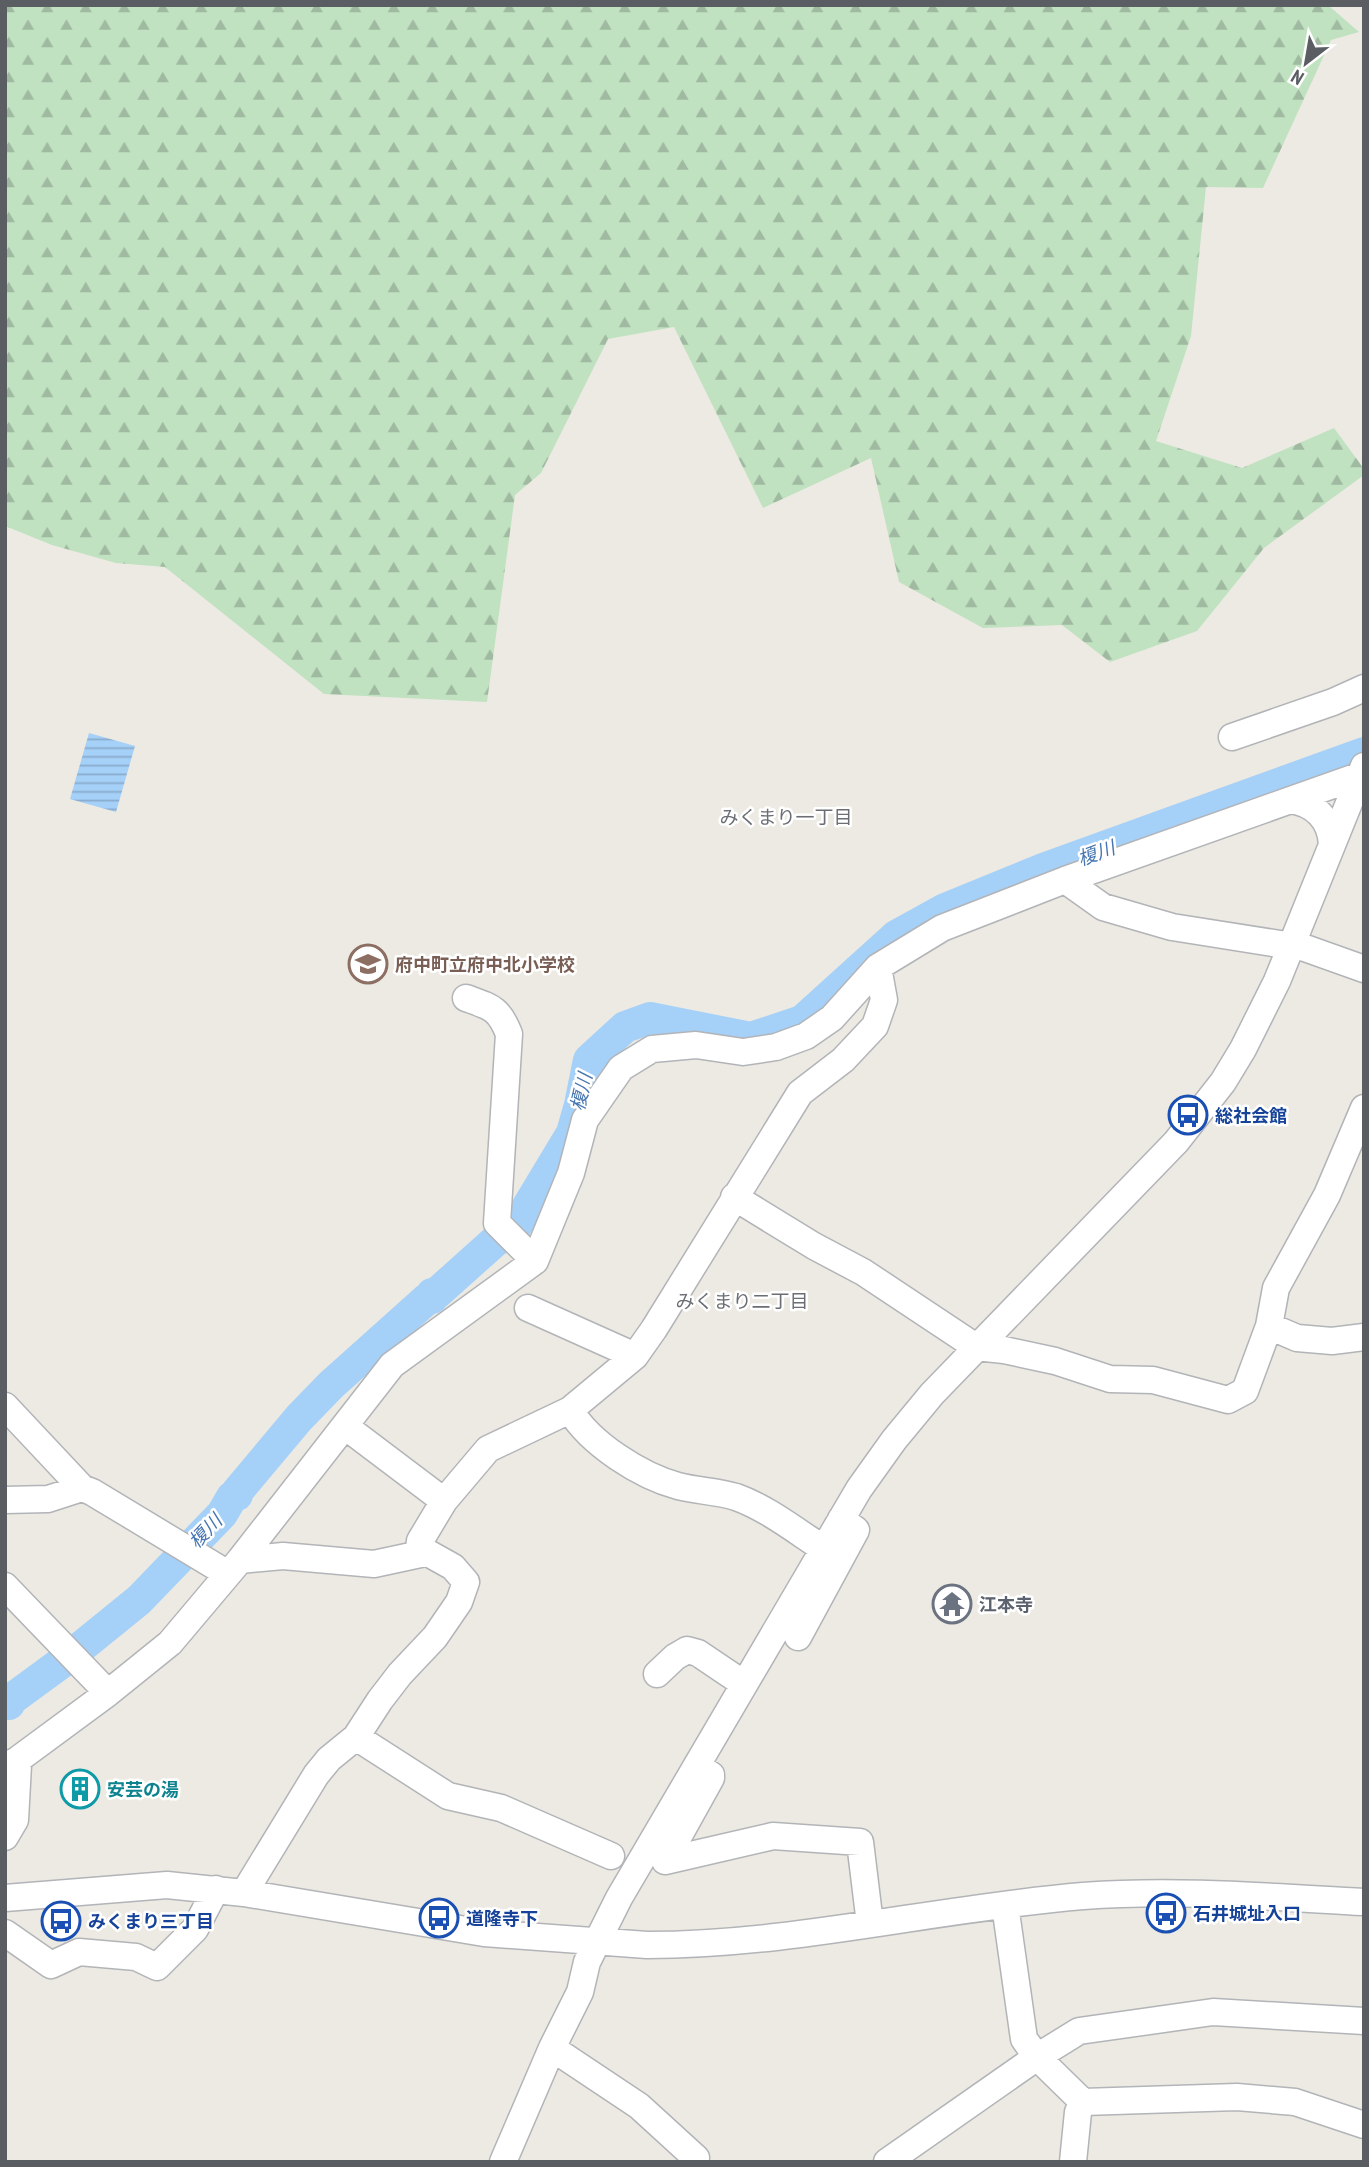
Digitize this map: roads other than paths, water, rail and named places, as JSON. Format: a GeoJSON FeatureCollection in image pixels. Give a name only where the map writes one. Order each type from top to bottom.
{"type":"FeatureCollection","features":[{"type":"Feature","properties":{"kind":"street"},"geometry":{"type":"LineString","coordinates":[[1232,737],[1333,702],[1364,688]]}},
{"type":"Feature","properties":{"kind":"street"},"geometry":{"type":"LineString","coordinates":[[10,1765],[108,1693],[170,1643],[346,1427],[392,1365],[535,1261],[571,1173],[585,1120],[621,1068],[652,1049],[696,1045],[743,1052],[776,1047],[806,1036],[832,1018],[878,967],[943,928],[1065,880],[1290,800],[1363,771]]}},
{"type":"Feature","properties":{"kind":"street"},"geometry":{"type":"LineString","coordinates":[[503,2162],[552,2048],[580,1992],[587,1962],[625,1887],[859,1489],[894,1440],[932,1394],[1176,1142],[1223,1082],[1250,1038],[1278,981],[1363,771]]}},
{"type":"Feature","properties":{"kind":"street"},"geometry":{"type":"LineString","coordinates":[[1290,800],[1306,804],[1321,814],[1329,828],[1332,845]]}},
{"type":"Feature","properties":{"kind":"street"},"geometry":{"type":"LineString","coordinates":[[1065,880],[1103,907],[1115,911],[1172,927],[1305,948],[1364,969]]}},
{"type":"Feature","properties":{"kind":"street"},"geometry":{"type":"LineString","coordinates":[[244,1893],[316,1775],[329,1759],[356,1737],[380,1700],[435,1637],[459,1602],[466,1582],[453,1567],[419,1548],[419,1541],[444,1501],[488,1448],[570,1410],[635,1356],[800,1093],[843,1060],[875,1026],[884,1000],[878,967]]}},
{"type":"Feature","properties":{"kind":"street"},"geometry":{"type":"LineString","coordinates":[[466,998],[493,1007],[503,1018],[509,1034],[497,1223],[535,1261]]}},
{"type":"Feature","properties":{"kind":"street"},"geometry":{"type":"LineString","coordinates":[[734,1197],[814,1246],[863,1272],[976,1347],[1055,1361],[1110,1379],[1153,1380],[1228,1400],[1245,1391],[1269,1326],[1276,1288],[1327,1195],[1364,1108]]}},
{"type":"Feature","properties":{"kind":"street"},"geometry":{"type":"LineString","coordinates":[[528,1308],[635,1356]]}},
{"type":"Feature","properties":{"kind":"street"},"geometry":{"type":"LineString","coordinates":[[1269,1326],[1297,1338],[1332,1341],[1364,1336]]}},
{"type":"Feature","properties":{"kind":"street"},"geometry":{"type":"LineString","coordinates":[[5,1406],[82,1489],[234,1567],[283,1556],[374,1564],[425,1553]]}},
{"type":"Feature","properties":{"kind":"street"},"geometry":{"type":"LineString","coordinates":[[570,1410],[591,1435],[656,1480],[737,1498],[765,1511],[824,1549]]}},
{"type":"Feature","properties":{"kind":"street"},"geometry":{"type":"LineString","coordinates":[[346,1427],[444,1501]]}},
{"type":"Feature","properties":{"kind":"street"},"geometry":{"type":"LineString","coordinates":[[5,1500],[48,1499],[82,1489]]}},
{"type":"Feature","properties":{"kind":"street"},"geometry":{"type":"LineString","coordinates":[[798,1637],[856,1530],[841,1519]]}},
{"type":"Feature","properties":{"kind":"street"},"geometry":{"type":"LineString","coordinates":[[5,1586],[108,1693]]}},
{"type":"Feature","properties":{"kind":"street"},"geometry":{"type":"LineString","coordinates":[[657,1674],[687,1650],[698,1653],[744,1684]]}},
{"type":"Feature","properties":{"kind":"street"},"geometry":{"type":"LineString","coordinates":[[356,1737],[448,1796],[500,1808],[611,1856]]}},
{"type":"Feature","properties":{"kind":"street"},"geometry":{"type":"LineString","coordinates":[[5,1837],[15,1821],[18,1765],[10,1765]]}},
{"type":"Feature","properties":{"kind":"street"},"geometry":{"type":"LineString","coordinates":[[696,1766],[711,1778],[667,1861],[774,1836],[860,1842],[870,1924]]}},
{"type":"Feature","properties":{"kind":"street"},"geometry":{"type":"LineString","coordinates":[[5,1898],[167,1885],[244,1893],[484,1933],[597,1943],[673,1945],[803,1935],[1083,1896],[1152,1893],[1364,1902]]}},
{"type":"Feature","properties":{"kind":"street"},"geometry":{"type":"LineString","coordinates":[[5,1933],[51,1965],[79,1952],[136,1957],[157,1966],[195,1929],[216,1889]]}},
{"type":"Feature","properties":{"kind":"street"},"geometry":{"type":"LineString","coordinates":[[1005,1905],[1024,2039],[1037,2057],[1083,2102],[1237,2097],[1295,2102],[1364,2124]]}},
{"type":"Feature","properties":{"kind":"street"},"geometry":{"type":"LineString","coordinates":[[887,2162],[1037,2057],[1079,2031],[1213,2012],[1364,2021]]}},
{"type":"Feature","properties":{"kind":"street"},"geometry":{"type":"LineString","coordinates":[[552,2048],[639,2106],[696,2158]]}},
{"type":"Feature","properties":{"kind":"street"},"geometry":{"type":"LineString","coordinates":[[1073,2162],[1078,2112],[1083,2102]]}},
{"type":"Feature","properties":{"kind":"water"},"geometry":{"type":"Polygon","coordinates":[[[89,733],[135,746],[116,812],[70,799],[89,733]]]}},
{"type":"Feature","properties":{"kind":"waterway","name":"榎川"},"geometry":{"type":"LineString","coordinates":[[5,1704],[9,1704],[9,1701],[139,1600],[222,1514],[232,1497],[237,1495],[299,1418],[331,1385],[427,1299],[432,1298],[432,1294],[437,1293],[516,1226],[572,1133],[589,1060],[625,1027],[650,1018],[751,1038],[802,1021],[896,936],[945,909],[1043,869],[1364,753]]}},
{"type":"Feature","properties":{"kind":"place","name":"府中町立府中北小学校"},"geometry":{"type":"Point","coordinates":[368,964]}},
{"type":"Feature","properties":{"kind":"place","name":"総社会館"},"geometry":{"type":"Point","coordinates":[1188,1115]}},
{"type":"Feature","properties":{"kind":"place","name":"江本寺"},"geometry":{"type":"Point","coordinates":[952,1604]}},
{"type":"Feature","properties":{"kind":"place","name":"安芸の湯"},"geometry":{"type":"Point","coordinates":[80,1789]}},
{"type":"Feature","properties":{"kind":"place","name":"石井城址入口"},"geometry":{"type":"Point","coordinates":[1166,1913]}},
{"type":"Feature","properties":{"kind":"place","name":"道隆寺下"},"geometry":{"type":"Point","coordinates":[439,1918]}},
{"type":"Feature","properties":{"kind":"place","name":"みくまり三丁目"},"geometry":{"type":"Point","coordinates":[61,1921]}},
{"type":"Feature","properties":{"kind":"district","name":"みくまり一丁目"},"geometry":{"type":"Point","coordinates":[786,817]}},
{"type":"Feature","properties":{"kind":"district","name":"みくまり二丁目"},"geometry":{"type":"Point","coordinates":[742,1301]}}]}
